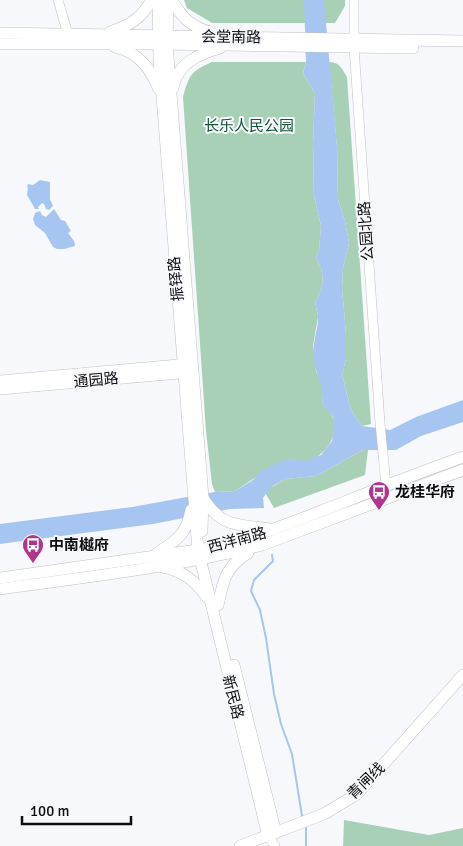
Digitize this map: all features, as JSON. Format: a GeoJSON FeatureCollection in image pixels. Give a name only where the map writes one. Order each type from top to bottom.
{"type":"FeatureCollection","features":[{"type":"Feature","properties":{"kind":"main road"},"geometry":{"type":"LineString","coordinates":[[103,39],[131,24],[142,14],[151,0]]}},
{"type":"Feature","properties":{"kind":"main road","name":"振铎路"},"geometry":{"type":"LineString","coordinates":[[158,0],[163,40],[166,100],[202,554]]}},
{"type":"Feature","properties":{"kind":"main road","name":"振铎路"},"geometry":{"type":"LineString","coordinates":[[163,40],[168,0]]}},
{"type":"Feature","properties":{"kind":"main road"},"geometry":{"type":"LineString","coordinates":[[172,0],[183,17],[192,25],[230,41]]}},
{"type":"Feature","properties":{"kind":"main road","name":"会堂南路"},"geometry":{"type":"LineString","coordinates":[[0,33],[69,39]]}},
{"type":"Feature","properties":{"kind":"main road","name":"会堂南路"},"geometry":{"type":"LineString","coordinates":[[0,44],[69,39],[103,39],[339,42],[463,48]]}},
{"type":"Feature","properties":{"kind":"main road"},"geometry":{"type":"LineString","coordinates":[[103,39],[126,50],[142,61],[149,68],[166,100]]}},
{"type":"Feature","properties":{"kind":"main road"},"geometry":{"type":"LineString","coordinates":[[166,100],[185,64],[203,53],[230,41]]}},
{"type":"Feature","properties":{"kind":"main road","name":"会堂南路"},"geometry":{"type":"LineString","coordinates":[[353,43],[463,41]]}},
{"type":"Feature","properties":{"kind":"main road","name":"通园路"},"geometry":{"type":"LineString","coordinates":[[0,381],[188,368]]}},
{"type":"Feature","properties":{"kind":"main road","name":"通园路"},"geometry":{"type":"LineString","coordinates":[[0,389],[188,368]]}},
{"type":"Feature","properties":{"kind":"main road","name":"西洋南路"},"geometry":{"type":"LineString","coordinates":[[202,554],[274,530],[386,485],[463,457]]}},
{"type":"Feature","properties":{"kind":"main road","name":"西洋南路"},"geometry":{"type":"LineString","coordinates":[[0,578],[202,554],[235,552],[262,545],[463,470]]}},
{"type":"Feature","properties":{"kind":"main road"},"geometry":{"type":"LineString","coordinates":[[262,545],[238,559],[232,565],[214,603],[192,579],[154,561],[185,530],[198,498],[214,514],[229,523],[274,530]]}},
{"type":"Feature","properties":{"kind":"main road","name":"新民路"},"geometry":{"type":"LineString","coordinates":[[202,554],[272,835]]}},
{"type":"Feature","properties":{"kind":"main road","name":"西洋南路"},"geometry":{"type":"LineString","coordinates":[[0,589],[154,561]]}},
{"type":"Feature","properties":{"kind":"main road","name":"青闸线"},"geometry":{"type":"LineString","coordinates":[[240,846],[324,814],[357,794],[463,675]]}},
{"type":"Feature","properties":{"kind":"street"},"geometry":{"type":"LineString","coordinates":[[58,0],[69,39]]}},
{"type":"Feature","properties":{"kind":"street","name":"公园北路"},"geometry":{"type":"LineString","coordinates":[[354,0],[353,43],[386,485]]}},
{"type":"Feature","properties":{"kind":"street"},"geometry":{"type":"LineString","coordinates":[[272,835],[275,846]]}},
{"type":"Feature","properties":{"kind":"green space"},"geometry":{"type":"Polygon","coordinates":[[[184,0],[345,0],[345,6],[335,23],[212,23],[187,8],[184,0]]]}},
{"type":"Feature","properties":{"kind":"green space","name":"长乐人民公园"},"geometry":{"type":"Polygon","coordinates":[[[212,62],[306,62],[303,73],[315,93],[313,143],[314,196],[321,226],[319,250],[316,258],[321,268],[323,280],[321,291],[315,301],[318,317],[313,346],[316,371],[321,382],[322,403],[332,416],[334,430],[330,444],[320,455],[307,461],[292,459],[272,487],[285,479],[316,476],[363,450],[368,450],[365,475],[274,508],[256,477],[235,491],[215,492],[212,484],[206,431],[183,97],[189,79],[195,71],[212,62]]]}},
{"type":"Feature","properties":{"kind":"green space","name":"长乐人民公园"},"geometry":{"type":"Polygon","coordinates":[[[329,62],[338,64],[347,77],[371,424],[362,426],[351,410],[342,374],[346,359],[342,288],[343,268],[349,243],[338,199],[337,147],[329,62]]]}},
{"type":"Feature","properties":{"kind":"green space"},"geometry":{"type":"Polygon","coordinates":[[[344,820],[429,835],[463,828],[463,846],[343,846],[344,820]]]}},
{"type":"Feature","properties":{"kind":"water"},"geometry":{"type":"Polygon","coordinates":[[[304,0],[324,0],[337,147],[338,199],[349,243],[343,268],[342,288],[346,359],[342,374],[351,410],[362,426],[390,430],[416,417],[463,400],[463,422],[421,436],[396,450],[363,450],[316,476],[285,479],[271,487],[263,498],[264,508],[230,509],[153,524],[0,544],[0,524],[132,507],[215,492],[235,491],[253,480],[261,471],[278,462],[292,459],[305,461],[321,455],[332,441],[334,430],[333,417],[322,403],[321,387],[313,357],[318,320],[315,301],[321,291],[323,280],[321,268],[316,258],[319,250],[321,226],[314,196],[313,143],[315,93],[303,73],[306,62],[304,0]]]}},
{"type":"Feature","properties":{"kind":"water"},"geometry":{"type":"Polygon","coordinates":[[[40,180],[50,182],[50,199],[53,206],[49,210],[42,203],[38,207],[39,209],[35,209],[27,195],[28,184],[33,185],[40,180]]]}},
{"type":"Feature","properties":{"kind":"water"},"geometry":{"type":"Polygon","coordinates":[[[54,209],[71,231],[68,233],[75,246],[64,249],[53,247],[45,233],[35,225],[33,219],[35,213],[40,211],[46,217],[54,209]]]}},
{"type":"Feature","properties":{"kind":"waterway"},"geometry":{"type":"LineString","coordinates":[[272,555],[273,561],[254,580],[251,591],[260,610],[274,694],[281,724],[292,754],[302,816]]}},
{"type":"Feature","properties":{"kind":"waterway"},"geometry":{"type":"LineString","coordinates":[[306,828],[306,846]]}},
{"type":"Feature","properties":{"kind":"place","name":"龙桂华府"},"geometry":{"type":"Point","coordinates":[379,511]}},
{"type":"Feature","properties":{"kind":"place","name":"中南樾府"},"geometry":{"type":"Point","coordinates":[33,564]}}]}
